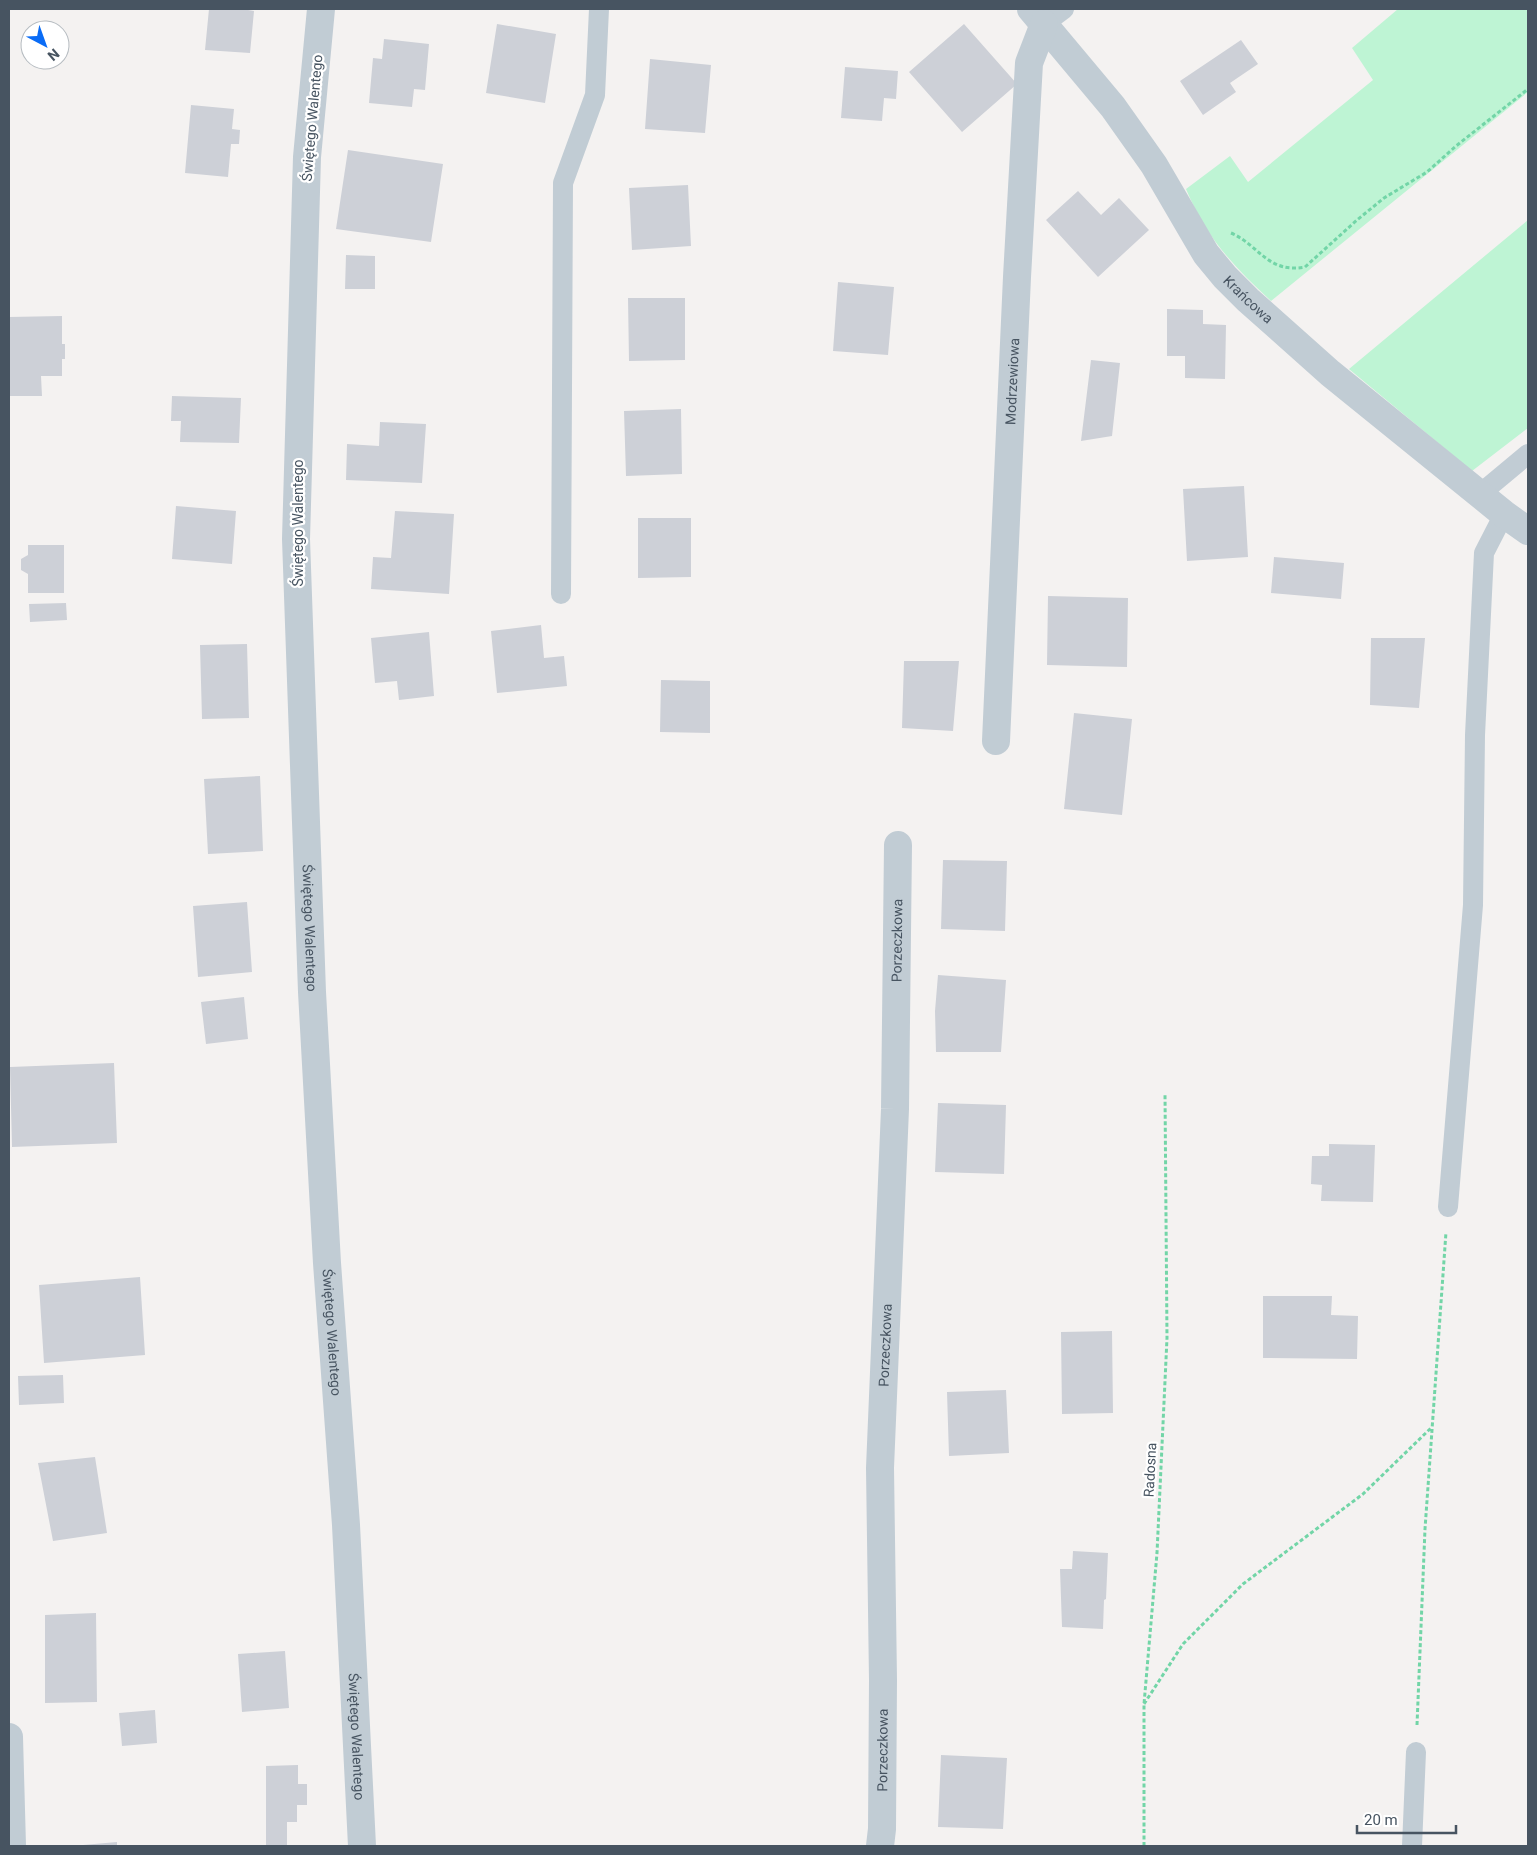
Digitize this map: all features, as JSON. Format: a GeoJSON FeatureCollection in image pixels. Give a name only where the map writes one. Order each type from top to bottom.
{"type":"FeatureCollection","features":[{"type":"Feature","properties":{"kind":"street","name":"Świętego Walentego"},"geometry":{"type":"LineString","coordinates":[[321,9],[307,156],[296,539],[312,992],[327,1263],[346,1525],[362,1846]]}},
{"type":"Feature","properties":{"kind":"street","name":"Krańcowa"},"geometry":{"type":"LineString","coordinates":[[1046,14],[1154,164],[1206,254],[1225,277],[1330,373],[1504,514],[1528,531]]}},
{"type":"Feature","properties":{"kind":"street","name":"Modrzewiowa"},"geometry":{"type":"LineString","coordinates":[[996,741],[1017,277],[1029,63],[1046,14]]}},
{"type":"Feature","properties":{"kind":"street","name":"Porzeczkowa"},"geometry":{"type":"LineString","coordinates":[[880,1846],[882,1829],[883,1680],[880,1468],[895,1109],[898,845]]}},
{"type":"Feature","properties":{"kind":"street"},"geometry":{"type":"LineString","coordinates":[[9,1737],[12,1846]]}},
{"type":"Feature","properties":{"kind":"lane"},"geometry":{"type":"LineString","coordinates":[[560,594],[564,182],[595,95],[599,9]]}},
{"type":"Feature","properties":{"kind":"lane"},"geometry":{"type":"LineString","coordinates":[[1480,494],[1528,454]]}},
{"type":"Feature","properties":{"kind":"lane"},"geometry":{"type":"LineString","coordinates":[[1448,1207],[1473,905],[1474,735],[1484,553],[1504,514]]}},
{"type":"Feature","properties":{"kind":"lane"},"geometry":{"type":"LineString","coordinates":[[1412,1846],[1416,1752]]}},
{"type":"Feature","properties":{"kind":"path"},"geometry":{"type":"LineString","coordinates":[[1188,225],[1203,221],[1235,235],[1262,256],[1276,264],[1294,269],[1305,267],[1356,220],[1384,198],[1427,172],[1456,146],[1528,89]]}},
{"type":"Feature","properties":{"kind":"path","name":"Radosna"},"geometry":{"type":"LineString","coordinates":[[1144,1846],[1144,1704],[1157,1553],[1167,1338],[1165,1094]]}},
{"type":"Feature","properties":{"kind":"path"},"geometry":{"type":"LineString","coordinates":[[1416,1752],[1425,1529],[1448,1207]]}},
{"type":"Feature","properties":{"kind":"path"},"geometry":{"type":"LineString","coordinates":[[1144,1704],[1183,1644],[1243,1584],[1362,1494],[1432,1427]]}},
{"type":"Feature","properties":{"kind":"green space"},"geometry":{"type":"Polygon","coordinates":[[[1398,9],[1528,9],[1528,92],[1271,301],[1222,250],[1202,222],[1186,189],[1230,156],[1248,182],[1373,80],[1352,48],[1398,9]]]}},
{"type":"Feature","properties":{"kind":"green space"},"geometry":{"type":"Polygon","coordinates":[[[1528,220],[1528,428],[1472,471],[1349,369],[1528,220]]]}},
{"type":"Feature","properties":{"kind":"building"},"geometry":{"type":"Polygon","coordinates":[[[209,9],[248,9],[254,11],[250,53],[205,50],[209,9]]]}},
{"type":"Feature","properties":{"kind":"building"},"geometry":{"type":"Polygon","coordinates":[[[497,24],[556,34],[545,103],[486,93],[497,24]]]}},
{"type":"Feature","properties":{"kind":"building"},"geometry":{"type":"Polygon","coordinates":[[[964,24],[1017,84],[962,132],[909,72],[964,24]]]}},
{"type":"Feature","properties":{"kind":"building"},"geometry":{"type":"Polygon","coordinates":[[[384,39],[429,44],[425,90],[414,89],[412,107],[369,103],[373,58],[382,59],[384,39]]]}},
{"type":"Feature","properties":{"kind":"building"},"geometry":{"type":"Polygon","coordinates":[[[1241,40],[1258,64],[1230,83],[1236,92],[1203,115],[1180,81],[1241,40]]]}},
{"type":"Feature","properties":{"kind":"building"},"geometry":{"type":"Polygon","coordinates":[[[650,59],[711,65],[705,133],[645,129],[650,59]]]}},
{"type":"Feature","properties":{"kind":"building"},"geometry":{"type":"Polygon","coordinates":[[[845,67],[898,71],[896,99],[884,98],[882,121],[841,118],[845,67]]]}},
{"type":"Feature","properties":{"kind":"building"},"geometry":{"type":"Polygon","coordinates":[[[191,105],[234,109],[232,129],[240,130],[239,144],[231,144],[228,177],[185,173],[191,105]]]}},
{"type":"Feature","properties":{"kind":"building"},"geometry":{"type":"Polygon","coordinates":[[[348,150],[443,164],[431,242],[336,229],[348,150]]]}},
{"type":"Feature","properties":{"kind":"building"},"geometry":{"type":"Polygon","coordinates":[[[688,185],[691,246],[632,250],[629,188],[688,185]]]}},
{"type":"Feature","properties":{"kind":"building"},"geometry":{"type":"Polygon","coordinates":[[[1078,191],[1101,215],[1119,198],[1149,230],[1098,277],[1046,220],[1078,191]]]}},
{"type":"Feature","properties":{"kind":"building"},"geometry":{"type":"Polygon","coordinates":[[[346,255],[375,256],[375,289],[345,289],[346,255]]]}},
{"type":"Feature","properties":{"kind":"building"},"geometry":{"type":"Polygon","coordinates":[[[838,282],[894,287],[888,355],[833,351],[838,282]]]}},
{"type":"Feature","properties":{"kind":"building"},"geometry":{"type":"Polygon","coordinates":[[[628,298],[685,298],[685,360],[629,361],[628,298]]]}},
{"type":"Feature","properties":{"kind":"building"},"geometry":{"type":"Polygon","coordinates":[[[1167,309],[1203,310],[1203,324],[1226,325],[1225,379],[1185,378],[1185,356],[1167,356],[1167,309]]]}},
{"type":"Feature","properties":{"kind":"building"},"geometry":{"type":"Polygon","coordinates":[[[62,316],[62,344],[65,344],[65,359],[62,359],[62,376],[41,376],[42,396],[9,396],[9,317],[62,316]]]}},
{"type":"Feature","properties":{"kind":"building"},"geometry":{"type":"Polygon","coordinates":[[[1091,360],[1120,363],[1112,436],[1081,441],[1091,360]]]}},
{"type":"Feature","properties":{"kind":"building"},"geometry":{"type":"Polygon","coordinates":[[[172,396],[241,398],[239,443],[180,442],[181,421],[171,421],[172,396]]]}},
{"type":"Feature","properties":{"kind":"building"},"geometry":{"type":"Polygon","coordinates":[[[681,409],[682,474],[626,476],[624,411],[681,409]]]}},
{"type":"Feature","properties":{"kind":"building"},"geometry":{"type":"Polygon","coordinates":[[[380,422],[426,424],[422,483],[346,480],[347,444],[379,446],[380,422]]]}},
{"type":"Feature","properties":{"kind":"building"},"geometry":{"type":"Polygon","coordinates":[[[1244,486],[1248,557],[1187,561],[1183,489],[1244,486]]]}},
{"type":"Feature","properties":{"kind":"building"},"geometry":{"type":"Polygon","coordinates":[[[176,506],[236,511],[232,564],[172,559],[176,506]]]}},
{"type":"Feature","properties":{"kind":"building"},"geometry":{"type":"Polygon","coordinates":[[[395,511],[454,514],[449,594],[371,589],[373,557],[391,558],[395,511]]]}},
{"type":"Feature","properties":{"kind":"building"},"geometry":{"type":"Polygon","coordinates":[[[638,518],[691,518],[691,577],[638,578],[638,518]]]}},
{"type":"Feature","properties":{"kind":"building"},"geometry":{"type":"Polygon","coordinates":[[[28,545],[64,545],[64,593],[28,593],[28,574],[21,570],[21,559],[28,555],[28,545]]]}},
{"type":"Feature","properties":{"kind":"building"},"geometry":{"type":"Polygon","coordinates":[[[1274,557],[1344,563],[1341,599],[1271,593],[1274,557]]]}},
{"type":"Feature","properties":{"kind":"building"},"geometry":{"type":"Polygon","coordinates":[[[1048,596],[1128,598],[1127,667],[1047,665],[1048,596]]]}},
{"type":"Feature","properties":{"kind":"building"},"geometry":{"type":"Polygon","coordinates":[[[66,603],[67,620],[30,622],[29,604],[66,603]]]}},
{"type":"Feature","properties":{"kind":"building"},"geometry":{"type":"Polygon","coordinates":[[[541,625],[544,658],[564,656],[567,686],[497,693],[491,631],[541,625]]]}},
{"type":"Feature","properties":{"kind":"building"},"geometry":{"type":"Polygon","coordinates":[[[429,632],[434,696],[399,700],[397,681],[375,683],[371,638],[429,632]]]}},
{"type":"Feature","properties":{"kind":"building"},"geometry":{"type":"Polygon","coordinates":[[[1371,638],[1425,638],[1419,708],[1370,705],[1371,638]]]}},
{"type":"Feature","properties":{"kind":"building"},"geometry":{"type":"Polygon","coordinates":[[[247,644],[249,718],[202,719],[200,645],[247,644]]]}},
{"type":"Feature","properties":{"kind":"building"},"geometry":{"type":"Polygon","coordinates":[[[904,661],[959,661],[953,731],[902,728],[904,661]]]}},
{"type":"Feature","properties":{"kind":"building"},"geometry":{"type":"Polygon","coordinates":[[[661,680],[710,681],[710,733],[660,732],[661,680]]]}},
{"type":"Feature","properties":{"kind":"building"},"geometry":{"type":"Polygon","coordinates":[[[1074,713],[1132,719],[1122,815],[1064,809],[1074,713]]]}},
{"type":"Feature","properties":{"kind":"building"},"geometry":{"type":"Polygon","coordinates":[[[260,776],[263,851],[208,854],[204,779],[260,776]]]}},
{"type":"Feature","properties":{"kind":"building"},"geometry":{"type":"Polygon","coordinates":[[[943,860],[1007,861],[1005,931],[941,929],[943,860]]]}},
{"type":"Feature","properties":{"kind":"building"},"geometry":{"type":"Polygon","coordinates":[[[247,902],[252,972],[198,977],[193,906],[247,902]]]}},
{"type":"Feature","properties":{"kind":"building"},"geometry":{"type":"Polygon","coordinates":[[[938,975],[1006,980],[1001,1052],[936,1052],[935,1011],[938,975]]]}},
{"type":"Feature","properties":{"kind":"building"},"geometry":{"type":"Polygon","coordinates":[[[244,997],[248,1039],[206,1044],[201,1002],[244,997]]]}},
{"type":"Feature","properties":{"kind":"building"},"geometry":{"type":"Polygon","coordinates":[[[114,1063],[117,1143],[12,1147],[10,1067],[114,1063]]]}},
{"type":"Feature","properties":{"kind":"building"},"geometry":{"type":"Polygon","coordinates":[[[938,1103],[1006,1105],[1004,1174],[935,1172],[938,1103]]]}},
{"type":"Feature","properties":{"kind":"building"},"geometry":{"type":"Polygon","coordinates":[[[1329,1144],[1375,1145],[1373,1202],[1321,1201],[1322,1185],[1311,1184],[1312,1156],[1329,1156],[1329,1144]]]}},
{"type":"Feature","properties":{"kind":"building"},"geometry":{"type":"Polygon","coordinates":[[[140,1277],[145,1355],[44,1363],[39,1285],[140,1277]]]}},
{"type":"Feature","properties":{"kind":"building"},"geometry":{"type":"Polygon","coordinates":[[[1263,1296],[1332,1296],[1331,1315],[1358,1316],[1357,1359],[1263,1358],[1263,1296]]]}},
{"type":"Feature","properties":{"kind":"building"},"geometry":{"type":"Polygon","coordinates":[[[1112,1331],[1113,1413],[1062,1414],[1061,1332],[1112,1331]]]}},
{"type":"Feature","properties":{"kind":"building"},"geometry":{"type":"Polygon","coordinates":[[[63,1375],[64,1403],[19,1405],[18,1376],[63,1375]]]}},
{"type":"Feature","properties":{"kind":"building"},"geometry":{"type":"Polygon","coordinates":[[[1006,1390],[1009,1453],[949,1456],[947,1392],[1006,1390]]]}},
{"type":"Feature","properties":{"kind":"building"},"geometry":{"type":"Polygon","coordinates":[[[95,1457],[107,1533],[53,1541],[38,1463],[95,1457]]]}},
{"type":"Feature","properties":{"kind":"building"},"geometry":{"type":"Polygon","coordinates":[[[1073,1551],[1108,1553],[1103,1629],[1062,1627],[1060,1569],[1072,1569],[1073,1551]]]}},
{"type":"Feature","properties":{"kind":"building"},"geometry":{"type":"Polygon","coordinates":[[[96,1613],[97,1702],[45,1703],[45,1615],[96,1613]]]}},
{"type":"Feature","properties":{"kind":"building"},"geometry":{"type":"Polygon","coordinates":[[[285,1651],[289,1708],[242,1712],[238,1654],[285,1651]]]}},
{"type":"Feature","properties":{"kind":"building"},"geometry":{"type":"Polygon","coordinates":[[[155,1710],[157,1743],[122,1746],[119,1713],[155,1710]]]}},
{"type":"Feature","properties":{"kind":"building"},"geometry":{"type":"Polygon","coordinates":[[[941,1755],[1007,1758],[1003,1829],[938,1827],[941,1755]]]}},
{"type":"Feature","properties":{"kind":"building"},"geometry":{"type":"Polygon","coordinates":[[[298,1765],[298,1784],[307,1784],[307,1805],[297,1805],[297,1822],[287,1822],[287,1846],[266,1846],[266,1766],[298,1765]]]}},
{"type":"Feature","properties":{"kind":"building"},"geometry":{"type":"Polygon","coordinates":[[[117,1842],[117,1846],[83,1846],[83,1845],[117,1842]]]}}]}
